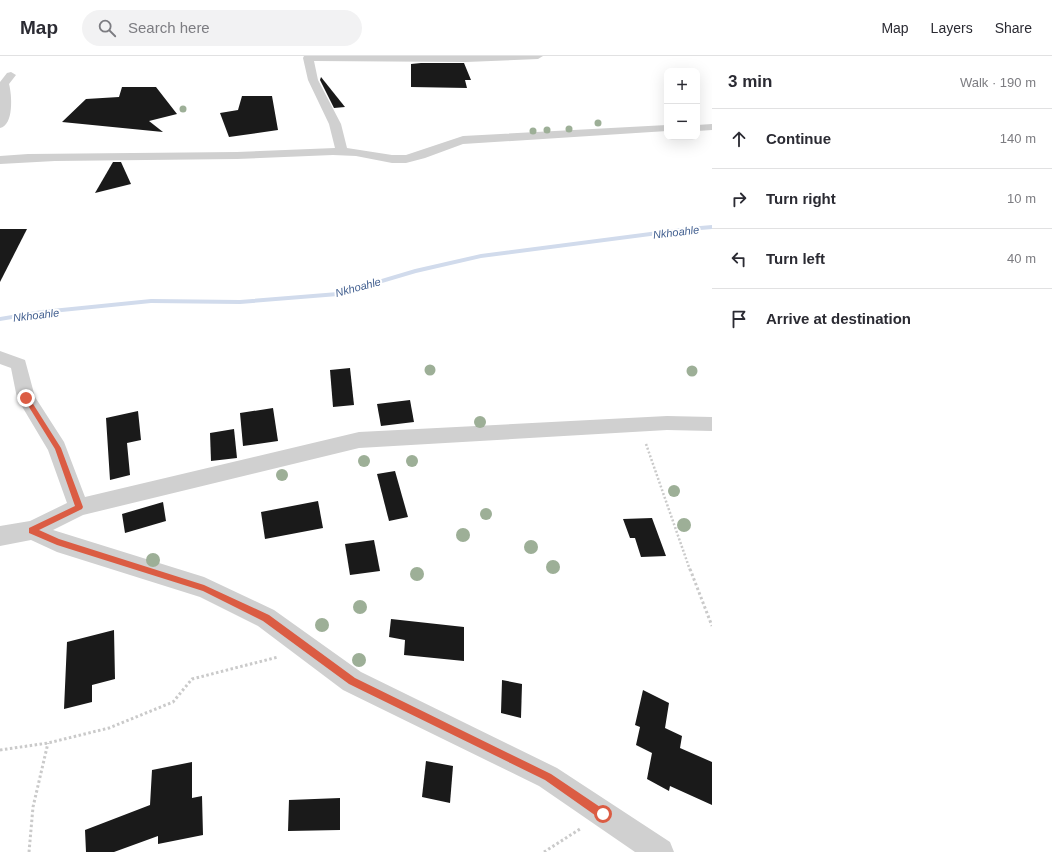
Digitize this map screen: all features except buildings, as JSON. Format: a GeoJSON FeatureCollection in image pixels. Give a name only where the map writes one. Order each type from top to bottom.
{"type":"FeatureCollection","features":[{"type":"Feature","properties":{"kind":"street"},"geometry":{"type":"LineString","coordinates":[[342,153],[335,124],[313,80],[308,58],[466,59],[538,56]]}},
{"type":"Feature","properties":{"kind":"street"},"geometry":{"type":"LineString","coordinates":[[0,125],[4,117],[7,95],[4,84],[11,75]]}},
{"type":"Feature","properties":{"kind":"street"},"geometry":{"type":"LineString","coordinates":[[700,128],[712,127]]}},
{"type":"Feature","properties":{"kind":"street"},"geometry":{"type":"LineString","coordinates":[[0,160],[58,156],[221,156],[342,153],[406,159],[423,156],[448,143],[463,140],[664,128]]}},
{"type":"Feature","properties":{"kind":"street"},"geometry":{"type":"LineString","coordinates":[[0,357],[19,364],[26,398],[58,448],[79,507]]}},
{"type":"Feature","properties":{"kind":"street"},"geometry":{"type":"LineString","coordinates":[[0,536],[32,530],[79,507],[359,440],[667,423],[712,424]]}},
{"type":"Feature","properties":{"kind":"street"},"geometry":{"type":"LineString","coordinates":[[32,530],[57,542],[204,588],[266,618],[352,681],[548,777],[660,852]]}},
{"type":"Feature","properties":{"kind":"path"},"geometry":{"type":"LineString","coordinates":[[640,425],[701,601],[712,626]]}},
{"type":"Feature","properties":{"kind":"path"},"geometry":{"type":"LineString","coordinates":[[0,750],[18,746],[48,743],[109,728],[173,702],[192,679],[308,649]]}},
{"type":"Feature","properties":{"kind":"path"},"geometry":{"type":"LineString","coordinates":[[29,852],[33,807],[48,743]]}},
{"type":"Feature","properties":{"kind":"path"},"geometry":{"type":"LineString","coordinates":[[544,852],[603,814]]}},
{"type":"Feature","properties":{"kind":"waterway","name":"Nkhoahle"},"geometry":{"type":"LineString","coordinates":[[0,319],[42,312],[151,301],[240,302],[338,294],[415,271],[481,256],[712,227]]}},
{"type":"Feature","properties":{"kind":"route"},"geometry":{"type":"LineString","coordinates":[[26,398],[58,448],[79,507],[32,530],[57,542],[204,588],[266,618],[352,681],[548,777],[568,792],[603,814]]}}]}
